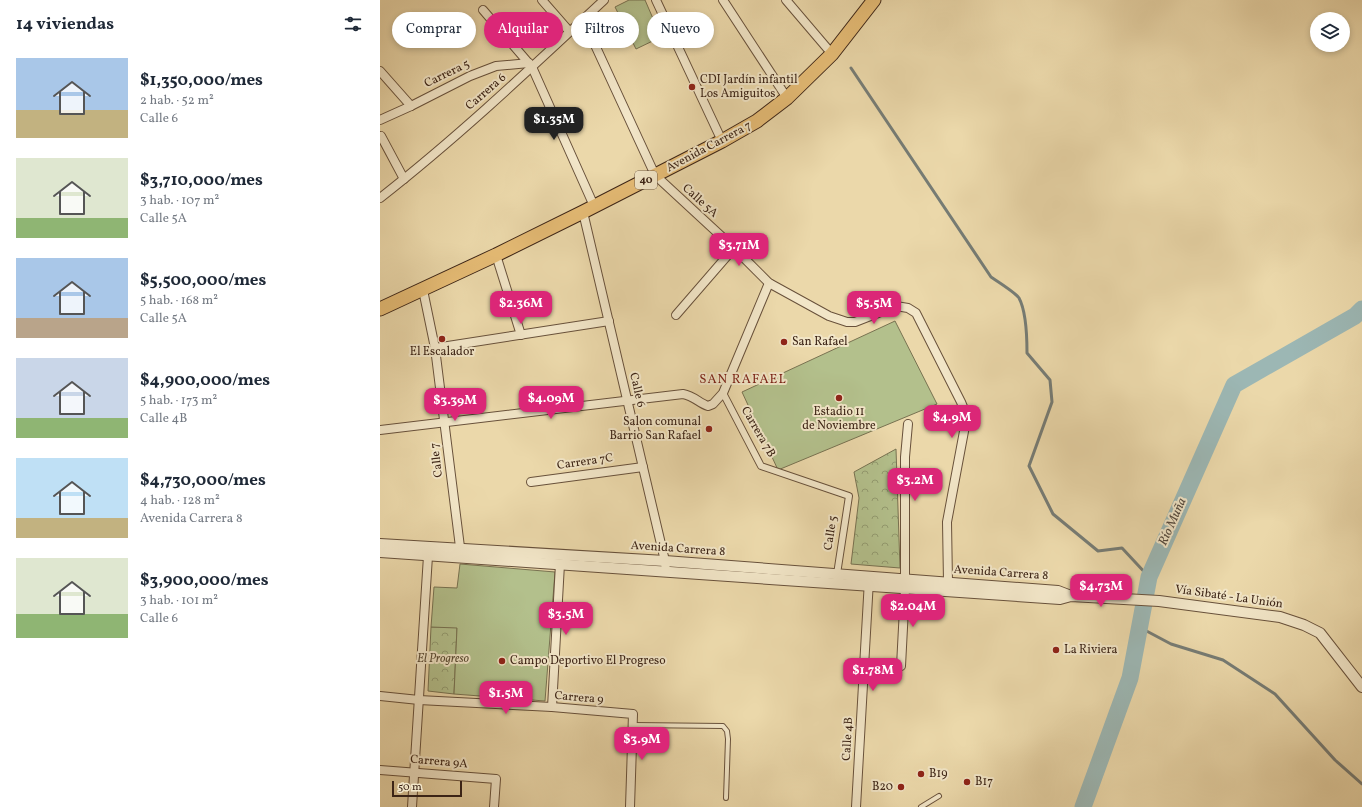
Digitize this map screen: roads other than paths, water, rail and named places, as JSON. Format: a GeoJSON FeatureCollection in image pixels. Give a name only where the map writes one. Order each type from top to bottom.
{"type":"FeatureCollection","features":[{"type":"Feature","properties":{"kind":"main road","name":"Avenida Carrera 7"},"geometry":{"type":"LineString","coordinates":[[380,310],[588,209],[722,141],[757,121],[787,98],[832,54],[874,0]]}},
{"type":"Feature","properties":{"kind":"street"},"geometry":{"type":"LineString","coordinates":[[542,0],[569,31]]}},
{"type":"Feature","properties":{"kind":"street","name":"Carrera 6"},"geometry":{"type":"LineString","coordinates":[[591,12],[604,0]]}},
{"type":"Feature","properties":{"kind":"street"},"geometry":{"type":"LineString","coordinates":[[656,0],[722,141]]}},
{"type":"Feature","properties":{"kind":"street"},"geometry":{"type":"LineString","coordinates":[[723,0],[787,98]]}},
{"type":"Feature","properties":{"kind":"street"},"geometry":{"type":"LineString","coordinates":[[786,0],[832,54]]}},
{"type":"Feature","properties":{"kind":"street","name":"Calle 6"},"geometry":{"type":"LineString","coordinates":[[483,10],[530,65],[588,209],[609,320],[665,561],[666,572]]}},
{"type":"Feature","properties":{"kind":"street","name":"Carrera 6"},"geometry":{"type":"LineString","coordinates":[[380,198],[404,179],[569,31]]}},
{"type":"Feature","properties":{"kind":"street"},"geometry":{"type":"LineString","coordinates":[[597,48],[655,175]]}},
{"type":"Feature","properties":{"kind":"street","name":"Carrera 5"},"geometry":{"type":"LineString","coordinates":[[380,120],[470,76],[496,66],[530,65]]}},
{"type":"Feature","properties":{"kind":"street"},"geometry":{"type":"LineString","coordinates":[[380,72],[411,106]]}},
{"type":"Feature","properties":{"kind":"street"},"geometry":{"type":"LineString","coordinates":[[381,136],[404,179]]}},
{"type":"Feature","properties":{"kind":"street","name":"Calle 5A"},"geometry":{"type":"LineString","coordinates":[[655,175],[734,248],[769,283],[829,316],[847,322],[855,322],[896,306],[908,308],[916,313],[966,414],[947,522],[948,582]]}},
{"type":"Feature","properties":{"kind":"street"},"geometry":{"type":"LineString","coordinates":[[676,315],[734,248]]}},
{"type":"Feature","properties":{"kind":"street"},"geometry":{"type":"LineString","coordinates":[[496,255],[521,335]]}},
{"type":"Feature","properties":{"kind":"street"},"geometry":{"type":"LineString","coordinates":[[380,430],[683,394],[692,396],[704,405],[708,406],[713,404],[723,393],[769,283]]}},
{"type":"Feature","properties":{"kind":"street","name":"Calle 7"},"geometry":{"type":"LineString","coordinates":[[423,290],[435,348],[461,553]]}},
{"type":"Feature","properties":{"kind":"street"},"geometry":{"type":"LineString","coordinates":[[435,348],[609,320]]}},
{"type":"Feature","properties":{"kind":"street","name":"Carrera 7B"},"geometry":{"type":"LineString","coordinates":[[723,393],[761,466],[849,496]]}},
{"type":"Feature","properties":{"kind":"street"},"geometry":{"type":"LineString","coordinates":[[901,666],[905,584],[905,457],[908,424]]}},
{"type":"Feature","properties":{"kind":"street","name":"Carrera 7C"},"geometry":{"type":"LineString","coordinates":[[531,482],[643,466]]}},
{"type":"Feature","properties":{"kind":"street","name":"Calle 5"},"geometry":{"type":"LineString","coordinates":[[837,574],[849,496]]}},
{"type":"Feature","properties":{"kind":"street","name":"Avenida Carrera 8"},"geometry":{"type":"LineString","coordinates":[[380,544],[560,564],[666,572],[869,581],[1060,599],[1071,596]]}},
{"type":"Feature","properties":{"kind":"street","name":"Avenida Carrera 8"},"geometry":{"type":"LineString","coordinates":[[380,552],[428,556],[461,553],[665,561],[837,574],[869,581]]}},
{"type":"Feature","properties":{"kind":"street"},"geometry":{"type":"LineString","coordinates":[[412,807],[428,556]]}},
{"type":"Feature","properties":{"kind":"street"},"geometry":{"type":"LineString","coordinates":[[552,707],[560,564]]}},
{"type":"Feature","properties":{"kind":"street","name":"Calle 4B"},"geometry":{"type":"LineString","coordinates":[[856,807],[869,581]]}},
{"type":"Feature","properties":{"kind":"street","name":"Avenida Carrera 8"},"geometry":{"type":"LineString","coordinates":[[905,584],[948,582],[1058,591],[1071,596]]}},
{"type":"Feature","properties":{"kind":"street","name":"Vía Sibaté - La Unión"},"geometry":{"type":"LineString","coordinates":[[1071,596],[1158,601],[1280,617],[1304,625],[1320,633],[1362,687]]}},
{"type":"Feature","properties":{"kind":"street","name":"Carrera 9"},"geometry":{"type":"LineString","coordinates":[[380,696],[419,700],[552,707],[633,714],[633,725]]}},
{"type":"Feature","properties":{"kind":"street"},"geometry":{"type":"LineString","coordinates":[[630,807],[633,725]]}},
{"type":"Feature","properties":{"kind":"street","name":"Carrera 9A"},"geometry":{"type":"LineString","coordinates":[[380,770],[496,779],[494,807]]}},
{"type":"Feature","properties":{"kind":"lane"},"geometry":{"type":"LineString","coordinates":[[633,725],[723,726],[727,731],[728,739],[726,798]]}},
{"type":"Feature","properties":{"kind":"lane"},"geometry":{"type":"LineString","coordinates":[[921,807],[939,796]]}},
{"type":"Feature","properties":{"kind":"waterway"},"geometry":{"type":"LineString","coordinates":[[851,68],[991,277],[1019,298],[1025,317],[1027,353],[1050,380],[1052,402],[1029,466],[1053,514],[1098,551],[1122,548],[1149,577]]}},
{"type":"Feature","properties":{"kind":"waterway","name":"Río Muña"},"geometry":{"type":"LineString","coordinates":[[1083,807],[1130,678],[1149,577],[1234,385],[1355,316],[1362,309]]}},
{"type":"Feature","properties":{"kind":"waterway"},"geometry":{"type":"LineString","coordinates":[[1139,627],[1171,644],[1223,660],[1275,694],[1335,760],[1362,784]]}},
{"type":"Feature","properties":{"kind":"place","name":"CDI Jardín infantil Los Amiguitos"},"geometry":{"type":"Point","coordinates":[692,87]}},
{"type":"Feature","properties":{"kind":"place","name":"El Escalador"},"geometry":{"type":"Point","coordinates":[442,339]}},
{"type":"Feature","properties":{"kind":"place","name":"San Rafael"},"geometry":{"type":"Point","coordinates":[784,342]}},
{"type":"Feature","properties":{"kind":"place","name":"Estadio 11 de Noviembre"},"geometry":{"type":"Point","coordinates":[839,398]}},
{"type":"Feature","properties":{"kind":"place","name":"Salon comunal Barrio San Rafael"},"geometry":{"type":"Point","coordinates":[709,429]}},
{"type":"Feature","properties":{"kind":"place","name":"La Riviera"},"geometry":{"type":"Point","coordinates":[1056,650]}},
{"type":"Feature","properties":{"kind":"place","name":"Campo Deportivo El Progreso"},"geometry":{"type":"Point","coordinates":[502,661]}},
{"type":"Feature","properties":{"kind":"place","name":"B19"},"geometry":{"type":"Point","coordinates":[921,774]}},
{"type":"Feature","properties":{"kind":"place","name":"B17"},"geometry":{"type":"Point","coordinates":[967,782]}},
{"type":"Feature","properties":{"kind":"place","name":"B20"},"geometry":{"type":"Point","coordinates":[901,787]}},
{"type":"Feature","properties":{"kind":"district","name":"SAN RAFAEL"},"geometry":{"type":"Point","coordinates":[743,380]}},
{"type":"Feature","properties":{"kind":"park label","name":"El Progreso"},"geometry":{"type":"Point","coordinates":[443,659]}}]}
